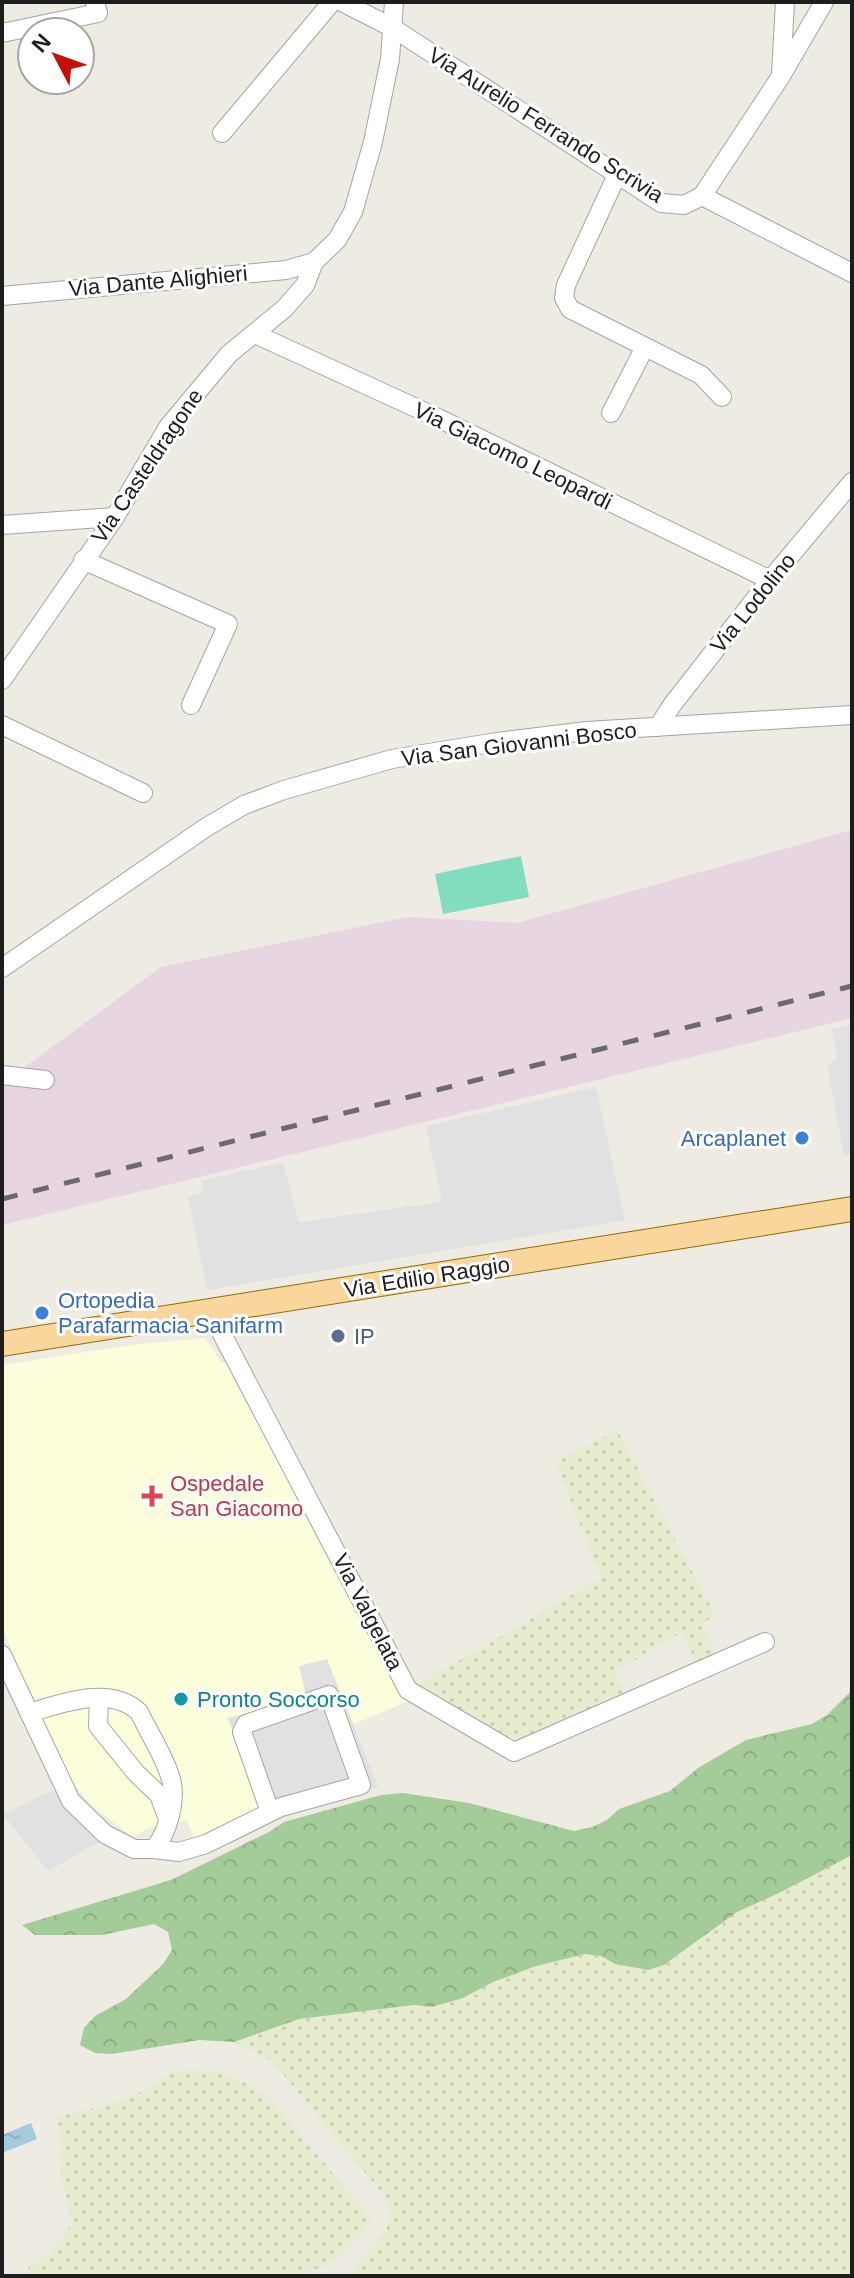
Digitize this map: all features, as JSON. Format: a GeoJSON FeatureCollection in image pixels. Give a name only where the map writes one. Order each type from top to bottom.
{"type":"FeatureCollection","features":[{"type":"Feature","properties":{"kind":"main road","name":"Via Edilio Raggio"},"geometry":{"type":"LineString","coordinates":[[2,1344],[852,1209]]}},
{"type":"Feature","properties":{"kind":"street"},"geometry":{"type":"LineString","coordinates":[[2,33],[98,13],[95,2]]}},
{"type":"Feature","properties":{"kind":"street"},"geometry":{"type":"LineString","coordinates":[[222,133],[332,2]]}},
{"type":"Feature","properties":{"kind":"street","name":"Via Aurelio Ferrando Scrivia"},"geometry":{"type":"LineString","coordinates":[[342,2],[393,28],[661,203],[684,205],[702,196]]}},
{"type":"Feature","properties":{"kind":"street","name":"Via Casteldragone"},"geometry":{"type":"LineString","coordinates":[[2,680],[115,517],[168,427],[229,354],[285,308],[305,285],[314,262],[337,240],[353,212],[385,90],[394,2]]}},
{"type":"Feature","properties":{"kind":"street"},"geometry":{"type":"LineString","coordinates":[[781,76],[785,2]]}},
{"type":"Feature","properties":{"kind":"street"},"geometry":{"type":"LineString","coordinates":[[824,2],[781,76],[702,196],[852,273]]}},
{"type":"Feature","properties":{"kind":"street"},"geometry":{"type":"LineString","coordinates":[[617,175],[566,285],[564,298],[570,309],[701,375],[722,397]]}},
{"type":"Feature","properties":{"kind":"street","name":"Via Dante Alighieri"},"geometry":{"type":"LineString","coordinates":[[2,296],[286,270],[314,262]]}},
{"type":"Feature","properties":{"kind":"street","name":"Via Giacomo Leopardi"},"geometry":{"type":"LineString","coordinates":[[255,334],[438,418],[770,580]]}},
{"type":"Feature","properties":{"kind":"street"},"geometry":{"type":"LineString","coordinates":[[611,413],[645,347]]}},
{"type":"Feature","properties":{"kind":"street","name":"Via Lodolino"},"geometry":{"type":"LineString","coordinates":[[658,727],[770,580],[852,482]]}},
{"type":"Feature","properties":{"kind":"street"},"geometry":{"type":"LineString","coordinates":[[2,525],[115,517]]}},
{"type":"Feature","properties":{"kind":"street"},"geometry":{"type":"LineString","coordinates":[[83,560],[228,624],[191,705]]}},
{"type":"Feature","properties":{"kind":"street","name":"Via San Giovanni Bosco"},"geometry":{"type":"LineString","coordinates":[[2,968],[205,828],[244,805],[284,790],[392,759],[587,731],[852,715]]}},
{"type":"Feature","properties":{"kind":"street"},"geometry":{"type":"LineString","coordinates":[[2,725],[143,793]]}},
{"type":"Feature","properties":{"kind":"street"},"geometry":{"type":"LineString","coordinates":[[2,1075],[45,1080]]}},
{"type":"Feature","properties":{"kind":"street","name":"Via Valgelata"},"geometry":{"type":"LineString","coordinates":[[216,1309],[222,1334],[408,1690],[514,1752],[765,1642]]}},
{"type":"Feature","properties":{"kind":"street"},"geometry":{"type":"LineString","coordinates":[[2,1655],[71,1801],[105,1834],[134,1849],[179,1852],[206,1844],[270,1812],[361,1785],[329,1695],[246,1724],[242,1732],[270,1812]]}},
{"type":"Feature","properties":{"kind":"street"},"geometry":{"type":"LineString","coordinates":[[29,1713],[72,1700],[110,1698],[130,1704],[139,1712],[171,1777],[172,1800],[168,1819],[163,1838],[154,1849]]}},
{"type":"Feature","properties":{"kind":"street"},"geometry":{"type":"LineString","coordinates":[[99,1699],[98,1726],[136,1773],[159,1795],[168,1819]]}},
{"type":"Feature","properties":{"kind":"shaded area"},"geometry":{"type":"Polygon","coordinates":[[[852,830],[852,1018],[2,1225],[2,1084],[161,967],[408,917],[517,923],[852,830]]]}},
{"type":"Feature","properties":{"kind":"shaded area"},"geometry":{"type":"Polygon","coordinates":[[[852,1024],[852,1153],[844,1155],[827,1066],[837,1059],[832,1029],[852,1024]]]}},
{"type":"Feature","properties":{"kind":"shaded area"},"geometry":{"type":"Polygon","coordinates":[[[596,1087],[625,1220],[207,1290],[188,1197],[203,1193],[201,1181],[283,1162],[299,1222],[442,1202],[426,1126],[596,1087]]]}},
{"type":"Feature","properties":{"kind":"shaded area","name":"Ospedale San Giacomo"},"geometry":{"type":"Polygon","coordinates":[[[205,1338],[221,1362],[234,1366],[409,1701],[354,1724],[379,1787],[278,1816],[222,1848],[200,1856],[187,1820],[149,1828],[133,1837],[94,1808],[70,1780],[13,1655],[2,1625],[2,1365],[132,1345],[205,1338]]]}},
{"type":"Feature","properties":{"kind":"shaded area"},"geometry":{"type":"Polygon","coordinates":[[[617,1430],[715,1615],[701,1625],[717,1656],[699,1665],[680,1633],[615,1672],[625,1695],[522,1739],[508,1737],[420,1686],[601,1578],[556,1462],[617,1430]]]}},
{"type":"Feature","properties":{"kind":"shaded area"},"geometry":{"type":"Polygon","coordinates":[[[327,1659],[379,1787],[278,1816],[256,1799],[228,1718],[306,1697],[299,1666],[327,1659]]]}},
{"type":"Feature","properties":{"kind":"shaded area"},"geometry":{"type":"Polygon","coordinates":[[[53,1790],[75,1819],[99,1842],[48,1871],[4,1815],[53,1790]]]}},
{"type":"Feature","properties":{"kind":"shaded area"},"geometry":{"type":"Polygon","coordinates":[[[852,1855],[852,2276],[348,2276],[386,2231],[391,2215],[387,2199],[272,2061],[234,2042],[299,2019],[414,2005],[432,2007],[463,1998],[493,1982],[536,1966],[585,1954],[601,1956],[615,1964],[679,1956],[737,1912],[852,1855]]]}},
{"type":"Feature","properties":{"kind":"shaded area"},"geometry":{"type":"Polygon","coordinates":[[[194,2070],[221,2073],[252,2086],[272,2101],[373,2221],[340,2256],[327,2265],[296,2276],[30,2276],[28,2268],[50,2253],[72,2224],[61,2177],[62,2142],[57,2117],[111,2104],[144,2091],[171,2072],[194,2070]]]}},
{"type":"Feature","properties":{"kind":"green space"},"geometry":{"type":"Polygon","coordinates":[[[521,856],[529,897],[443,914],[435,874],[521,856]]]}},
{"type":"Feature","properties":{"kind":"green space"},"geometry":{"type":"Polygon","coordinates":[[[852,1690],[852,1855],[737,1912],[664,1965],[648,1970],[585,1954],[536,1966],[493,1982],[463,1998],[432,2007],[414,2005],[299,2019],[234,2042],[200,2040],[112,2054],[95,2053],[80,2045],[84,2028],[95,2016],[126,1999],[163,1964],[172,1950],[168,1932],[154,1924],[102,1935],[35,1935],[22,1925],[171,1880],[284,1822],[381,1795],[403,1793],[469,1803],[574,1831],[592,1827],[607,1820],[619,1809],[670,1791],[698,1768],[746,1740],[812,1724],[827,1715],[852,1690]]]}},
{"type":"Feature","properties":{"kind":"water"},"geometry":{"type":"Polygon","coordinates":[[[31,2123],[37,2139],[2,2153],[2,2135],[31,2123]]]}},
{"type":"Feature","properties":{"kind":"railway"},"geometry":{"type":"LineString","coordinates":[[2,1199],[852,986]]}},
{"type":"Feature","properties":{"kind":"place","name":"Arcaplanet"},"geometry":{"type":"Point","coordinates":[802,1138]}},
{"type":"Feature","properties":{"kind":"place","name":"Ortopedia Parafarmacia Sanifarm"},"geometry":{"type":"Point","coordinates":[42,1313]}},
{"type":"Feature","properties":{"kind":"place","name":"IP"},"geometry":{"type":"Point","coordinates":[338,1336]}},
{"type":"Feature","properties":{"kind":"place","name":"Ospedale San Giacomo"},"geometry":{"type":"Point","coordinates":[152,1496]}},
{"type":"Feature","properties":{"kind":"place","name":"Pronto Soccorso"},"geometry":{"type":"Point","coordinates":[181,1699]}}]}
